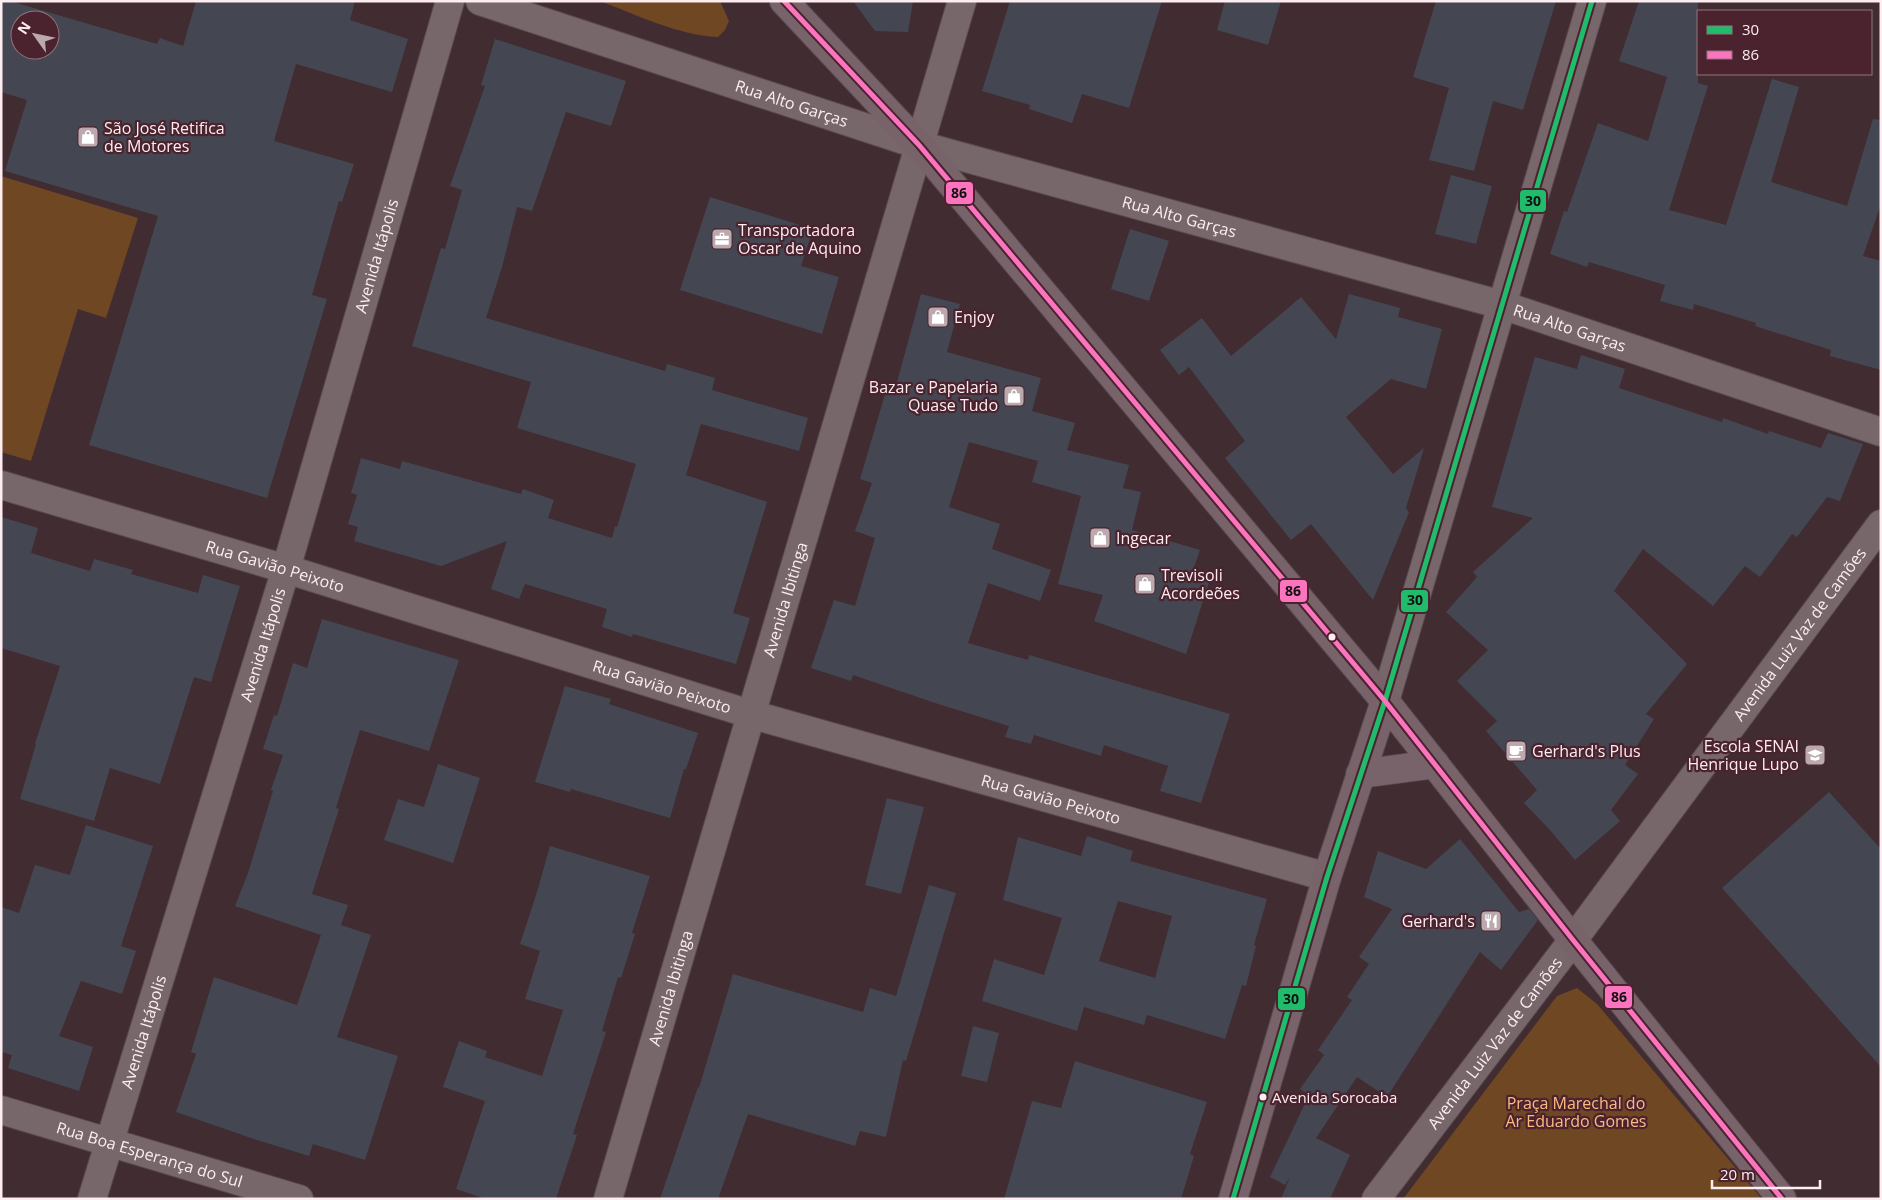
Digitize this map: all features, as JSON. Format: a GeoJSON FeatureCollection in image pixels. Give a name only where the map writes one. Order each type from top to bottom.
{"type":"FeatureCollection","features":[{"type":"Feature","properties":{"kind":"main road"},"geometry":{"type":"LineString","coordinates":[[784,1],[919,145],[1385,701],[1573,940],[1782,1199]]}},
{"type":"Feature","properties":{"kind":"main road"},"geometry":{"type":"LineString","coordinates":[[1232,1199],[1327,877],[1385,701]]}},
{"type":"Feature","properties":{"kind":"main road"},"geometry":{"type":"LineString","coordinates":[[1360,774],[1435,764]]}},
{"type":"Feature","properties":{"kind":"street","name":"Avenida Itápolis"},"geometry":{"type":"LineString","coordinates":[[92,1199],[286,569],[450,1]]}},
{"type":"Feature","properties":{"kind":"street","name":"Rua Alto Garças"},"geometry":{"type":"LineString","coordinates":[[480,1],[919,145],[1502,305],[1881,432]]}},
{"type":"Feature","properties":{"kind":"street","name":"Avenida Ibitinga"},"geometry":{"type":"LineString","coordinates":[[608,1199],[962,1]]}},
{"type":"Feature","properties":{"kind":"street"},"geometry":{"type":"LineString","coordinates":[[1385,701],[1592,1]]}},
{"type":"Feature","properties":{"kind":"street","name":"Rua Gavião Peixoto"},"geometry":{"type":"LineString","coordinates":[[1,485],[286,569],[750,714],[1327,877]]}},
{"type":"Feature","properties":{"kind":"street","name":"Avenida Luiz Vaz de Camões"},"geometry":{"type":"LineString","coordinates":[[1376,1199],[1573,940],[1881,524]]}},
{"type":"Feature","properties":{"kind":"street","name":"Rua Boa Esperança do Sul"},"geometry":{"type":"LineString","coordinates":[[1,1110],[299,1199]]}},
{"type":"Feature","properties":{"kind":"green space"},"geometry":{"type":"Polygon","coordinates":[[[600,1],[720,1],[729,21],[725,30],[718,37],[703,35],[658,24],[600,1]]]}},
{"type":"Feature","properties":{"kind":"green space"},"geometry":{"type":"Polygon","coordinates":[[[1,176],[138,218],[106,318],[78,309],[31,461],[1,452],[1,176]]]}},
{"type":"Feature","properties":{"kind":"green space","name":"Praça Marechal do Ar Eduardo Gomes"},"geometry":{"type":"Polygon","coordinates":[[[1577,988],[1597,1004],[1762,1199],[1403,1199],[1557,996],[1577,988]]]}},
{"type":"Feature","properties":{"kind":"building"},"geometry":{"type":"Polygon","coordinates":[[[1,1],[10,1],[41,10],[10,10],[10,60],[60,60],[60,16],[157,44],[160,38],[183,46],[196,1],[355,1],[350,20],[408,39],[392,92],[296,64],[274,141],[354,164],[342,202],[339,201],[312,295],[327,299],[267,498],[89,445],[158,216],[5,171],[27,100],[1,92],[1,1]]]}},
{"type":"Feature","properties":{"kind":"building"},"geometry":{"type":"Polygon","coordinates":[[[853,1],[913,1],[908,32],[875,31],[853,1]]]}},
{"type":"Feature","properties":{"kind":"building"},"geometry":{"type":"Polygon","coordinates":[[[1010,1],[1162,1],[1129,108],[1082,94],[1072,123],[1029,109],[1030,105],[982,91],[1010,1]]]}},
{"type":"Feature","properties":{"kind":"building"},"geometry":{"type":"Polygon","coordinates":[[[1225,1],[1281,1],[1268,45],[1217,30],[1225,1]]]}},
{"type":"Feature","properties":{"kind":"building"},"geometry":{"type":"Polygon","coordinates":[[[1436,1],[1556,1],[1523,110],[1493,101],[1474,171],[1429,160],[1449,88],[1413,77],[1436,1]]]}},
{"type":"Feature","properties":{"kind":"building"},"geometry":{"type":"Polygon","coordinates":[[[1639,1],[1698,1],[1697,75],[1698,83],[1708,86],[1669,210],[1726,225],[1772,79],[1799,87],[1771,182],[1847,206],[1873,119],[1881,120],[1881,204],[1863,256],[1881,261],[1881,370],[1830,356],[1831,350],[1755,326],[1756,323],[1694,304],[1693,310],[1660,301],[1665,285],[1589,262],[1587,267],[1550,254],[1564,211],[1567,212],[1598,123],[1648,141],[1667,77],[1619,61],[1639,1]]]}},
{"type":"Feature","properties":{"kind":"building"},"geometry":{"type":"Polygon","coordinates":[[[495,39],[626,81],[611,126],[566,112],[532,211],[517,207],[502,267],[486,318],[665,371],[667,364],[715,378],[712,390],[808,418],[799,451],[701,424],[686,475],[767,502],[733,613],[750,618],[736,664],[633,634],[632,637],[602,627],[607,609],[525,584],[519,599],[491,589],[507,541],[441,566],[354,541],[358,527],[348,524],[357,495],[351,493],[361,458],[400,469],[402,461],[521,494],[523,489],[554,500],[548,518],[612,538],[636,464],[517,428],[531,382],[412,346],[441,248],[445,249],[462,190],[450,186],[485,86],[481,85],[495,39]]]}},
{"type":"Feature","properties":{"kind":"building"},"geometry":{"type":"Polygon","coordinates":[[[1451,175],[1492,186],[1476,244],[1435,234],[1451,175]]]}},
{"type":"Feature","properties":{"kind":"building"},"geometry":{"type":"Polygon","coordinates":[[[710,197],[813,229],[801,266],[839,277],[822,334],[680,290],[710,197]]]}},
{"type":"Feature","properties":{"kind":"building"},"geometry":{"type":"Polygon","coordinates":[[[1130,229],[1169,241],[1149,301],[1111,289],[1130,229]]]}},
{"type":"Feature","properties":{"kind":"building"},"geometry":{"type":"Polygon","coordinates":[[[921,294],[960,304],[947,352],[1041,378],[1032,411],[1075,423],[1067,450],[1129,465],[1123,488],[1141,492],[1132,530],[1200,550],[1191,576],[1209,582],[1186,654],[1094,621],[1103,595],[1058,584],[1081,496],[1032,482],[1038,461],[969,442],[949,507],[1000,524],[992,549],[1051,570],[1040,601],[988,583],[968,643],[1028,660],[1029,655],[1230,714],[1201,803],[1160,791],[1168,766],[1104,745],[1101,756],[1034,735],[1031,744],[1005,737],[1009,726],[853,675],[851,681],[811,668],[834,600],[855,606],[875,538],[855,531],[872,483],[860,479],[886,391],[894,393],[921,294]]]}},
{"type":"Feature","properties":{"kind":"building"},"geometry":{"type":"Polygon","coordinates":[[[1349,294],[1400,308],[1398,317],[1442,329],[1426,389],[1391,379],[1346,417],[1393,474],[1424,448],[1406,508],[1409,512],[1373,600],[1311,524],[1291,540],[1225,458],[1245,441],[1189,367],[1179,375],[1160,350],[1202,318],[1231,356],[1301,297],[1336,339],[1349,294]]]}},
{"type":"Feature","properties":{"kind":"building"},"geometry":{"type":"Polygon","coordinates":[[[1581,355],[1625,369],[1619,388],[1722,422],[1723,418],[1768,434],[1769,431],[1821,448],[1828,433],[1863,444],[1840,501],[1827,497],[1797,537],[1792,534],[1760,577],[1745,566],[1713,606],[1643,549],[1614,591],[1687,664],[1646,714],[1654,719],[1625,765],[1638,774],[1611,810],[1620,821],[1575,860],[1524,803],[1537,790],[1486,731],[1497,721],[1457,681],[1488,650],[1446,612],[1477,577],[1473,572],[1533,518],[1492,507],[1535,357],[1577,369],[1581,355]]]}},
{"type":"Feature","properties":{"kind":"building"},"geometry":{"type":"Polygon","coordinates":[[[1,517],[38,528],[31,553],[90,571],[94,559],[133,570],[131,574],[198,593],[203,575],[240,586],[211,682],[194,677],[160,784],[110,768],[94,821],[20,799],[60,666],[1,648],[1,517]]]}},
{"type":"Feature","properties":{"kind":"building"},"geometry":{"type":"Polygon","coordinates":[[[322,619],[459,660],[429,751],[360,730],[336,808],[339,809],[312,894],[348,905],[341,925],[371,935],[337,1037],[398,1056],[365,1160],[313,1144],[309,1156],[176,1112],[196,1054],[191,1052],[214,977],[297,1005],[321,935],[235,906],[248,873],[273,791],[271,790],[283,755],[263,749],[274,715],[277,716],[293,663],[307,668],[322,619]]]}},
{"type":"Feature","properties":{"kind":"building"},"geometry":{"type":"Polygon","coordinates":[[[565,686],[611,699],[609,704],[698,733],[686,769],[684,769],[670,818],[571,789],[570,792],[535,782],[565,686]]]}},
{"type":"Feature","properties":{"kind":"building"},"geometry":{"type":"Polygon","coordinates":[[[438,764],[480,778],[453,863],[384,840],[398,799],[424,807],[438,764]]]}},
{"type":"Feature","properties":{"kind":"building"},"geometry":{"type":"Polygon","coordinates":[[[1829,792],[1881,849],[1881,1067],[1722,888],[1829,792]]]}},
{"type":"Feature","properties":{"kind":"building"},"geometry":{"type":"Polygon","coordinates":[[[887,798],[924,807],[901,894],[865,885],[887,798]]]}},
{"type":"Feature","properties":{"kind":"building"},"geometry":{"type":"Polygon","coordinates":[[[86,825],[153,846],[121,946],[136,951],[122,994],[81,981],[59,1036],[93,1047],[79,1091],[8,1068],[12,1055],[1,1052],[1,907],[19,913],[35,865],[70,875],[86,825]]]}},
{"type":"Feature","properties":{"kind":"building"},"geometry":{"type":"Polygon","coordinates":[[[1087,836],[1133,851],[1130,861],[1267,899],[1254,945],[1256,946],[1246,986],[1242,985],[1225,1039],[1147,1015],[1144,1025],[1084,1007],[1077,1031],[982,1001],[994,959],[1044,975],[1062,918],[1003,900],[1018,837],[1081,856],[1087,836]],[[1118,901],[1099,961],[1155,978],[1172,916],[1118,901]]]}},
{"type":"Feature","properties":{"kind":"building"},"geometry":{"type":"Polygon","coordinates":[[[1460,839],[1519,912],[1529,909],[1538,920],[1501,970],[1480,952],[1387,1097],[1357,1077],[1316,1138],[1350,1155],[1330,1199],[1281,1199],[1290,1177],[1285,1185],[1270,1177],[1309,1095],[1300,1089],[1324,1055],[1318,1050],[1352,1000],[1347,997],[1369,964],[1359,957],[1392,909],[1364,897],[1378,851],[1426,869],[1460,839]]]}},
{"type":"Feature","properties":{"kind":"building"},"geometry":{"type":"Polygon","coordinates":[[[550,846],[650,876],[632,933],[635,934],[621,978],[618,977],[602,1031],[606,1032],[573,1134],[577,1135],[556,1199],[486,1199],[456,1189],[485,1101],[443,1087],[459,1041],[487,1051],[485,1057],[542,1076],[563,1010],[525,999],[540,951],[520,944],[550,846]]]}},
{"type":"Feature","properties":{"kind":"building"},"geometry":{"type":"Polygon","coordinates":[[[929,885],[956,893],[906,1061],[903,1060],[886,1137],[860,1131],[855,1146],[748,1114],[718,1199],[660,1199],[699,1088],[733,974],[863,1012],[870,988],[896,996],[929,885]]]}},
{"type":"Feature","properties":{"kind":"building"},"geometry":{"type":"Polygon","coordinates":[[[973,1026],[999,1033],[987,1082],[961,1076],[973,1026]]]}},
{"type":"Feature","properties":{"kind":"building"},"geometry":{"type":"Polygon","coordinates":[[[1075,1061],[1207,1102],[1190,1154],[1194,1156],[1181,1199],[1004,1199],[1032,1101],[1061,1108],[1075,1061]]]}},
{"type":"Feature","properties":{"kind":"transit line","name":"86"},"geometry":{"type":"LineString","coordinates":[[784,1],[919,145],[1385,701],[1573,940],[1782,1199]]}},
{"type":"Feature","properties":{"kind":"transit line","name":"30"},"geometry":{"type":"LineString","coordinates":[[1233,1199],[1327,877],[1385,701],[1592,1]]}},
{"type":"Feature","properties":{"kind":"place","name":"São José Retifica de Motores"},"geometry":{"type":"Point","coordinates":[88,137]}},
{"type":"Feature","properties":{"kind":"place","name":"Transportadora Oscar de Aquino"},"geometry":{"type":"Point","coordinates":[722,239]}},
{"type":"Feature","properties":{"kind":"place","name":"Enjoy"},"geometry":{"type":"Point","coordinates":[938,317]}},
{"type":"Feature","properties":{"kind":"place","name":"Bazar e Papelaria Quase Tudo"},"geometry":{"type":"Point","coordinates":[1014,396]}},
{"type":"Feature","properties":{"kind":"place","name":"Ingecar"},"geometry":{"type":"Point","coordinates":[1100,538]}},
{"type":"Feature","properties":{"kind":"place","name":"Trevisoli Acordeões"},"geometry":{"type":"Point","coordinates":[1145,584]}},
{"type":"Feature","properties":{"kind":"place","name":"Gerhard's Plus"},"geometry":{"type":"Point","coordinates":[1516,751]}},
{"type":"Feature","properties":{"kind":"place","name":"Escola SENAI Henrique Lupo"},"geometry":{"type":"Point","coordinates":[1815,755]}},
{"type":"Feature","properties":{"kind":"place","name":"Gerhard's"},"geometry":{"type":"Point","coordinates":[1491,921]}},
{"type":"Feature","properties":{"kind":"place","name":"Avenida Sorocaba"},"geometry":{"type":"Point","coordinates":[1263,1097]}}]}
